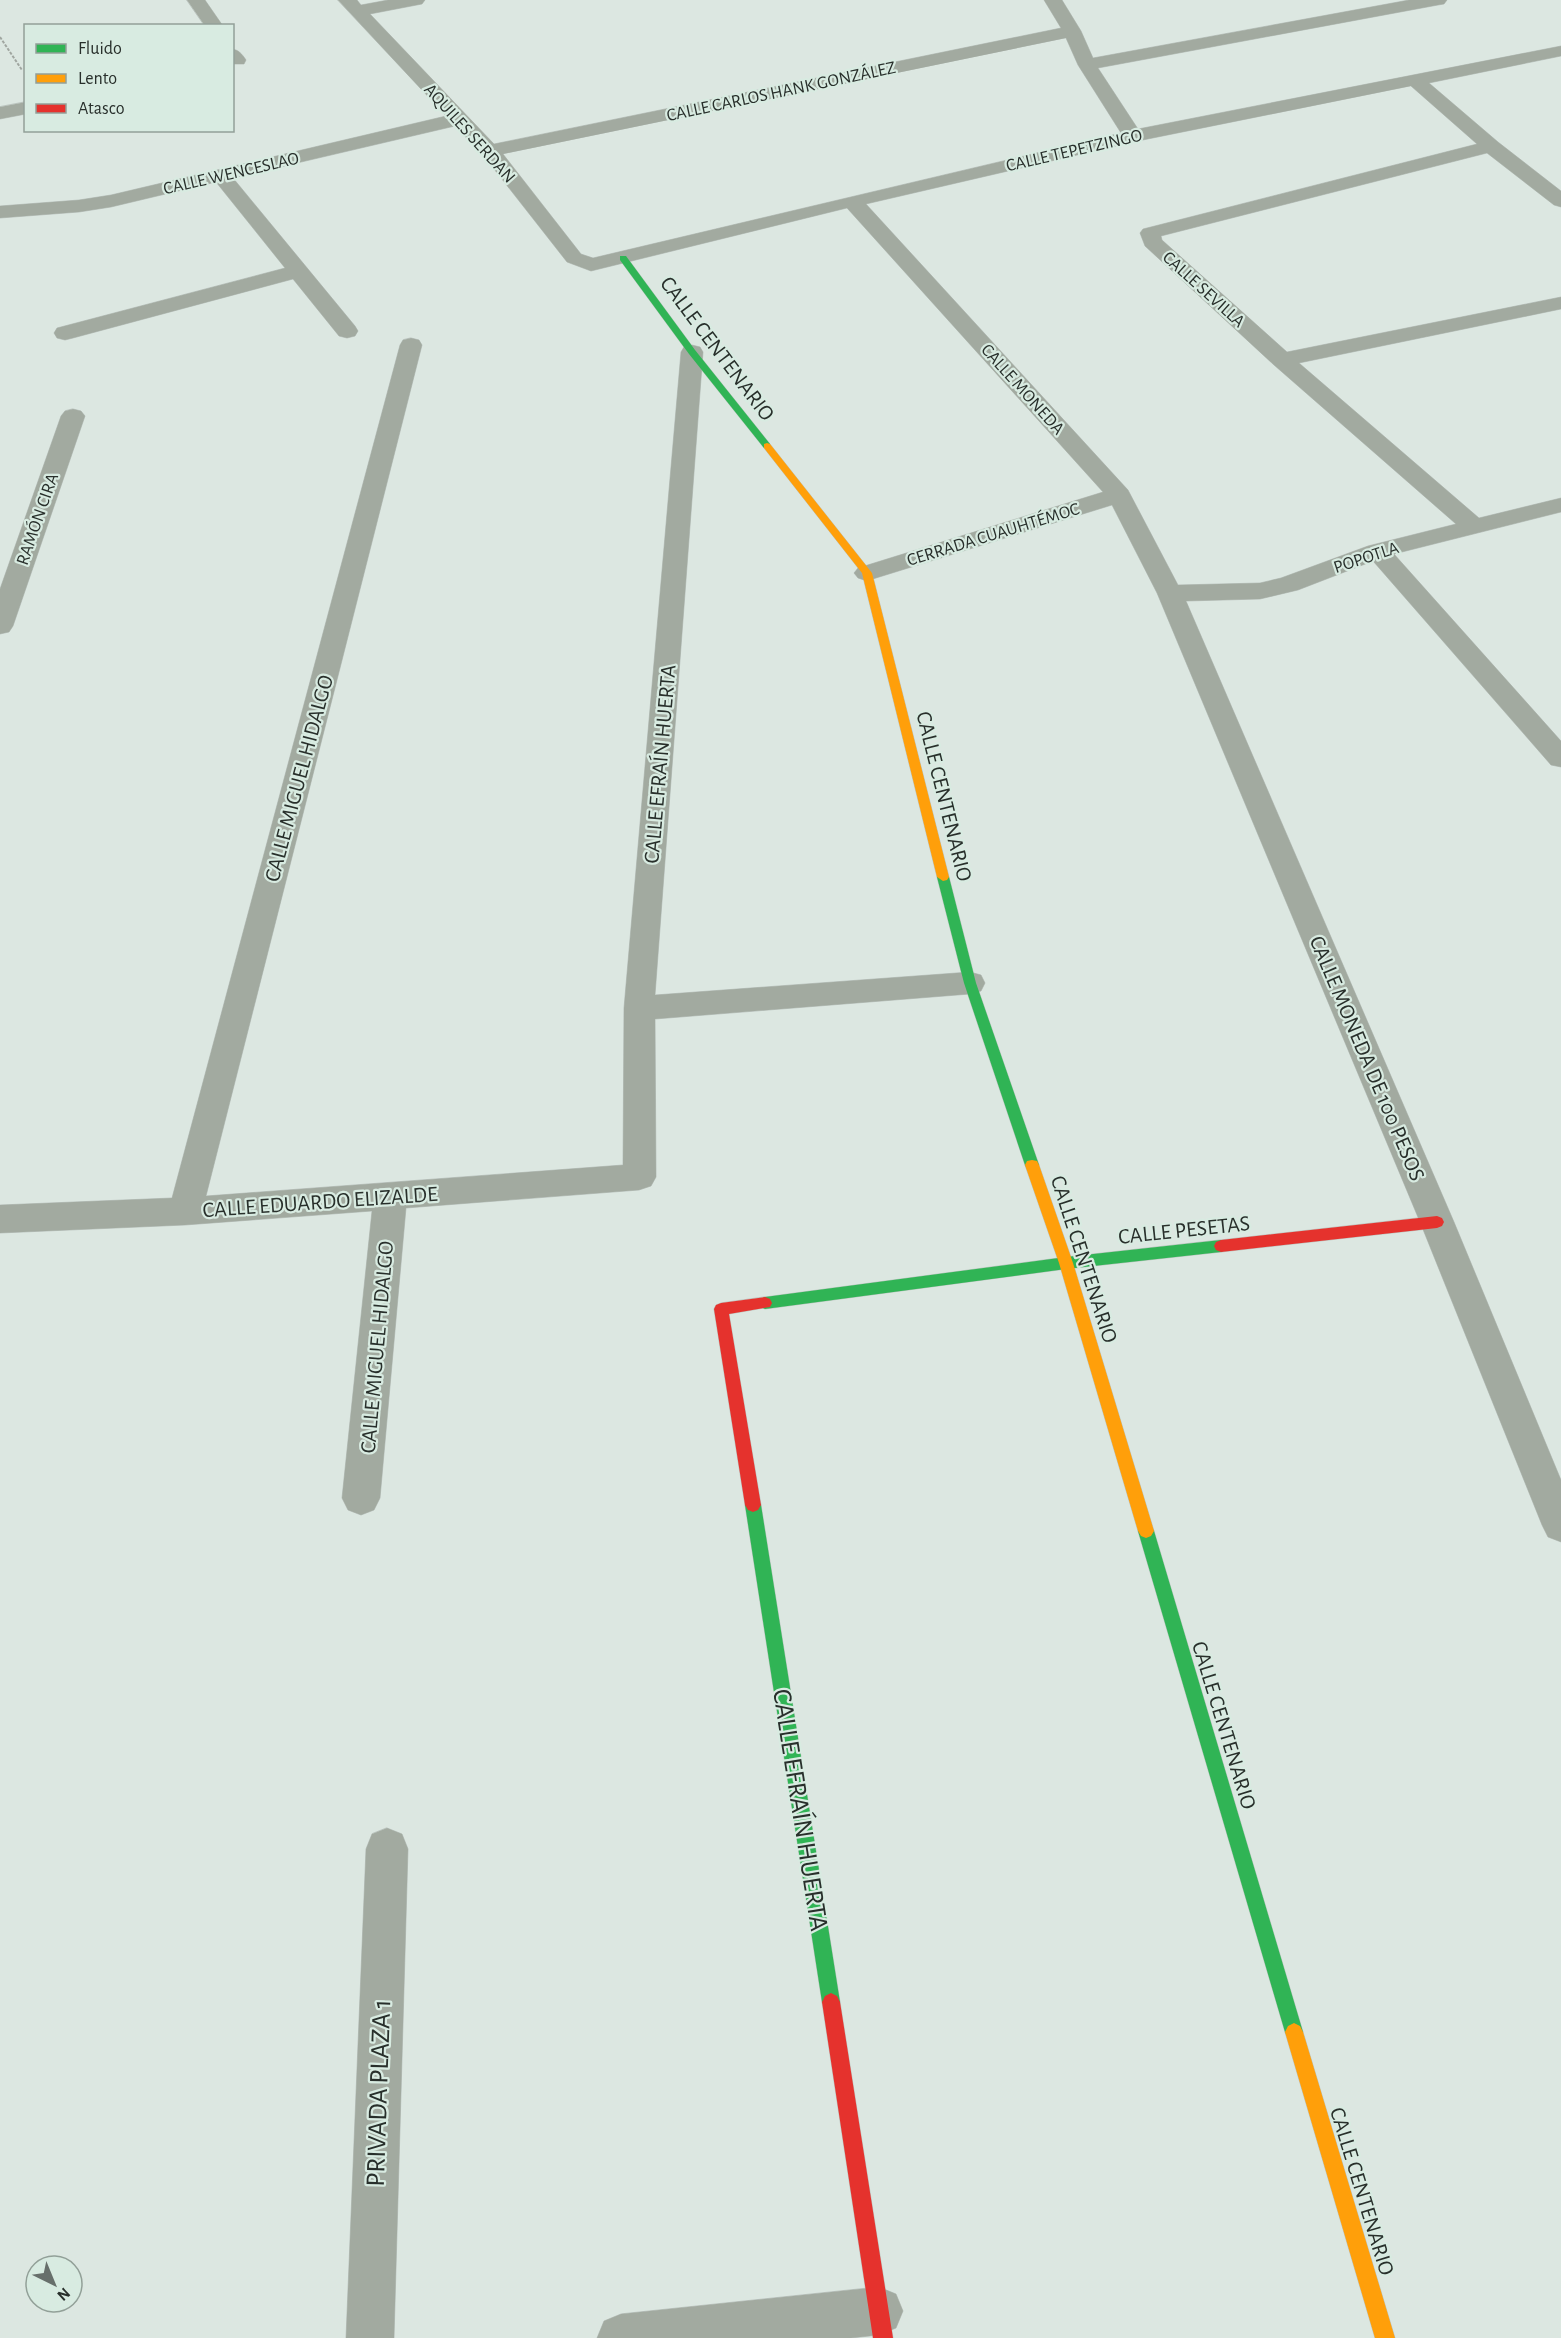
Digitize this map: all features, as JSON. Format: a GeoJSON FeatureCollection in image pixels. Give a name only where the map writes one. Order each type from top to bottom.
{"type":"FeatureCollection","features":[{"type":"Feature","properties":{"kind":"street"},"geometry":{"type":"LineString","coordinates":[[196,0],[213,24]]}},
{"type":"Feature","properties":{"kind":"street"},"geometry":{"type":"LineString","coordinates":[[352,6],[416,0]]}},
{"type":"Feature","properties":{"kind":"street"},"geometry":{"type":"LineString","coordinates":[[1053,0],[1072,31],[1087,65],[1133,136]]}},
{"type":"Feature","properties":{"kind":"street"},"geometry":{"type":"LineString","coordinates":[[1087,65],[1438,0]]}},
{"type":"Feature","properties":{"kind":"street","name":"AQUILES SERDAN"},"geometry":{"type":"LineString","coordinates":[[352,6],[490,151],[574,258],[591,265]]}},
{"type":"Feature","properties":{"kind":"street","name":"CALLE CARLOS HANK GONZÁLEZ"},"geometry":{"type":"LineString","coordinates":[[490,151],[1072,31]]}},
{"type":"Feature","properties":{"kind":"street","name":"CALLE TEPETZINGO"},"geometry":{"type":"LineString","coordinates":[[591,265],[852,201],[1133,136],[1561,51]]}},
{"type":"Feature","properties":{"kind":"street"},"geometry":{"type":"LineString","coordinates":[[1416,81],[1491,146],[1561,201]]}},
{"type":"Feature","properties":{"kind":"street"},"geometry":{"type":"LineString","coordinates":[[0,113],[24,108]]}},
{"type":"Feature","properties":{"kind":"street","name":"CALLE WENCESLAO"},"geometry":{"type":"LineString","coordinates":[[0,212],[90,204],[222,176],[459,118]]}},
{"type":"Feature","properties":{"kind":"street","name":"CALLE SEVILLA"},"geometry":{"type":"LineString","coordinates":[[1473,526],[1282,360],[1152,242],[1150,233],[1491,146]]}},
{"type":"Feature","properties":{"kind":"street"},"geometry":{"type":"LineString","coordinates":[[222,176],[347,332]]}},
{"type":"Feature","properties":{"kind":"street","name":"CALLE MONEDA"},"geometry":{"type":"LineString","coordinates":[[852,201],[1119,495],[1170,593]]}},
{"type":"Feature","properties":{"kind":"street","name":"CALLE CENTENARIO"},"geometry":{"type":"LineString","coordinates":[[624,258],[692,352],[867,573],[970,982],[1066,1263],[1385,2338]]}},
{"type":"Feature","properties":{"kind":"street"},"geometry":{"type":"LineString","coordinates":[[65,333],[297,271]]}},
{"type":"Feature","properties":{"kind":"street"},"geometry":{"type":"LineString","coordinates":[[1282,360],[1561,303]]}},
{"type":"Feature","properties":{"kind":"street","name":"CALLE MIGUEL HIDALGO"},"geometry":{"type":"LineString","coordinates":[[185,1211],[411,345]]}},
{"type":"Feature","properties":{"kind":"street","name":"CALLE EFRAÍN HUERTA"},"geometry":{"type":"LineString","coordinates":[[639,1177],[639,1008],[692,352]]}},
{"type":"Feature","properties":{"kind":"street","name":"RAMÓN CIRA"},"geometry":{"type":"LineString","coordinates":[[1,623],[73,416]]}},
{"type":"Feature","properties":{"kind":"street","name":"CERRADA CUAUHTÉMOC"},"geometry":{"type":"LineString","coordinates":[[867,573],[1119,495]]}},
{"type":"Feature","properties":{"kind":"street","name":"POPOTLA"},"geometry":{"type":"LineString","coordinates":[[1170,593],[1260,591],[1289,584],[1377,550],[1561,505]]}},
{"type":"Feature","properties":{"kind":"street"},"geometry":{"type":"LineString","coordinates":[[1377,550],[1561,758]]}},
{"type":"Feature","properties":{"kind":"street","name":"CALLE MONEDA DE 100 PESOS"},"geometry":{"type":"LineString","coordinates":[[1170,593],[1437,1222],[1561,1525]]}},
{"type":"Feature","properties":{"kind":"street"},"geometry":{"type":"LineString","coordinates":[[639,1008],[970,982]]}},
{"type":"Feature","properties":{"kind":"street","name":"CALLE EDUARDO ELIZALDE"},"geometry":{"type":"LineString","coordinates":[[0,1219],[185,1211],[639,1177]]}},
{"type":"Feature","properties":{"kind":"street","name":"CALLE MIGUEL HIDALGO"},"geometry":{"type":"LineString","coordinates":[[361,1498],[390,1196]]}},
{"type":"Feature","properties":{"kind":"street","name":"CALLE PESETAS"},"geometry":{"type":"LineString","coordinates":[[721,1309],[1066,1263],[1437,1222]]}},
{"type":"Feature","properties":{"kind":"street","name":"CALLE EFRAÍN HUERTA"},"geometry":{"type":"LineString","coordinates":[[721,1309],[881,2324]]}},
{"type":"Feature","properties":{"kind":"street","name":"PRIVADA PLAZA 1"},"geometry":{"type":"LineString","coordinates":[[370,2338],[387,1849]]}},
{"type":"Feature","properties":{"kind":"street"},"geometry":{"type":"LineString","coordinates":[[621,2338],[881,2324]]}},
{"type":"Feature","properties":{"kind":"path"},"geometry":{"type":"LineString","coordinates":[[0,37],[24,72]]}},
{"type":"Feature","properties":{"kind":"traffic: fast"},"geometry":{"type":"LineString","coordinates":[[623,258],[692,352],[767,446]]}},
{"type":"Feature","properties":{"kind":"traffic: fast"},"geometry":{"type":"LineString","coordinates":[[943,877],[970,983],[1032,1165]]}},
{"type":"Feature","properties":{"kind":"traffic: fast"},"geometry":{"type":"LineString","coordinates":[[765,1303],[1066,1263],[1221,1246]]}},
{"type":"Feature","properties":{"kind":"traffic: fast"},"geometry":{"type":"LineString","coordinates":[[753,1505],[831,2002]]}},
{"type":"Feature","properties":{"kind":"traffic: fast"},"geometry":{"type":"LineString","coordinates":[[1146,1531],[1294,2032]]}},
{"type":"Feature","properties":{"kind":"traffic: slow"},"geometry":{"type":"LineString","coordinates":[[767,446],[867,573],[943,877]]}},
{"type":"Feature","properties":{"kind":"traffic: slow"},"geometry":{"type":"LineString","coordinates":[[1032,1165],[1066,1263],[1146,1531]]}},
{"type":"Feature","properties":{"kind":"traffic: slow"},"geometry":{"type":"LineString","coordinates":[[1294,2032],[1385,2338]]}},
{"type":"Feature","properties":{"kind":"traffic: jam"},"geometry":{"type":"LineString","coordinates":[[1221,1246],[1437,1222]]}},
{"type":"Feature","properties":{"kind":"traffic: jam"},"geometry":{"type":"LineString","coordinates":[[753,1505],[721,1309],[765,1303]]}},
{"type":"Feature","properties":{"kind":"traffic: jam"},"geometry":{"type":"LineString","coordinates":[[831,2002],[883,2338]]}}]}
